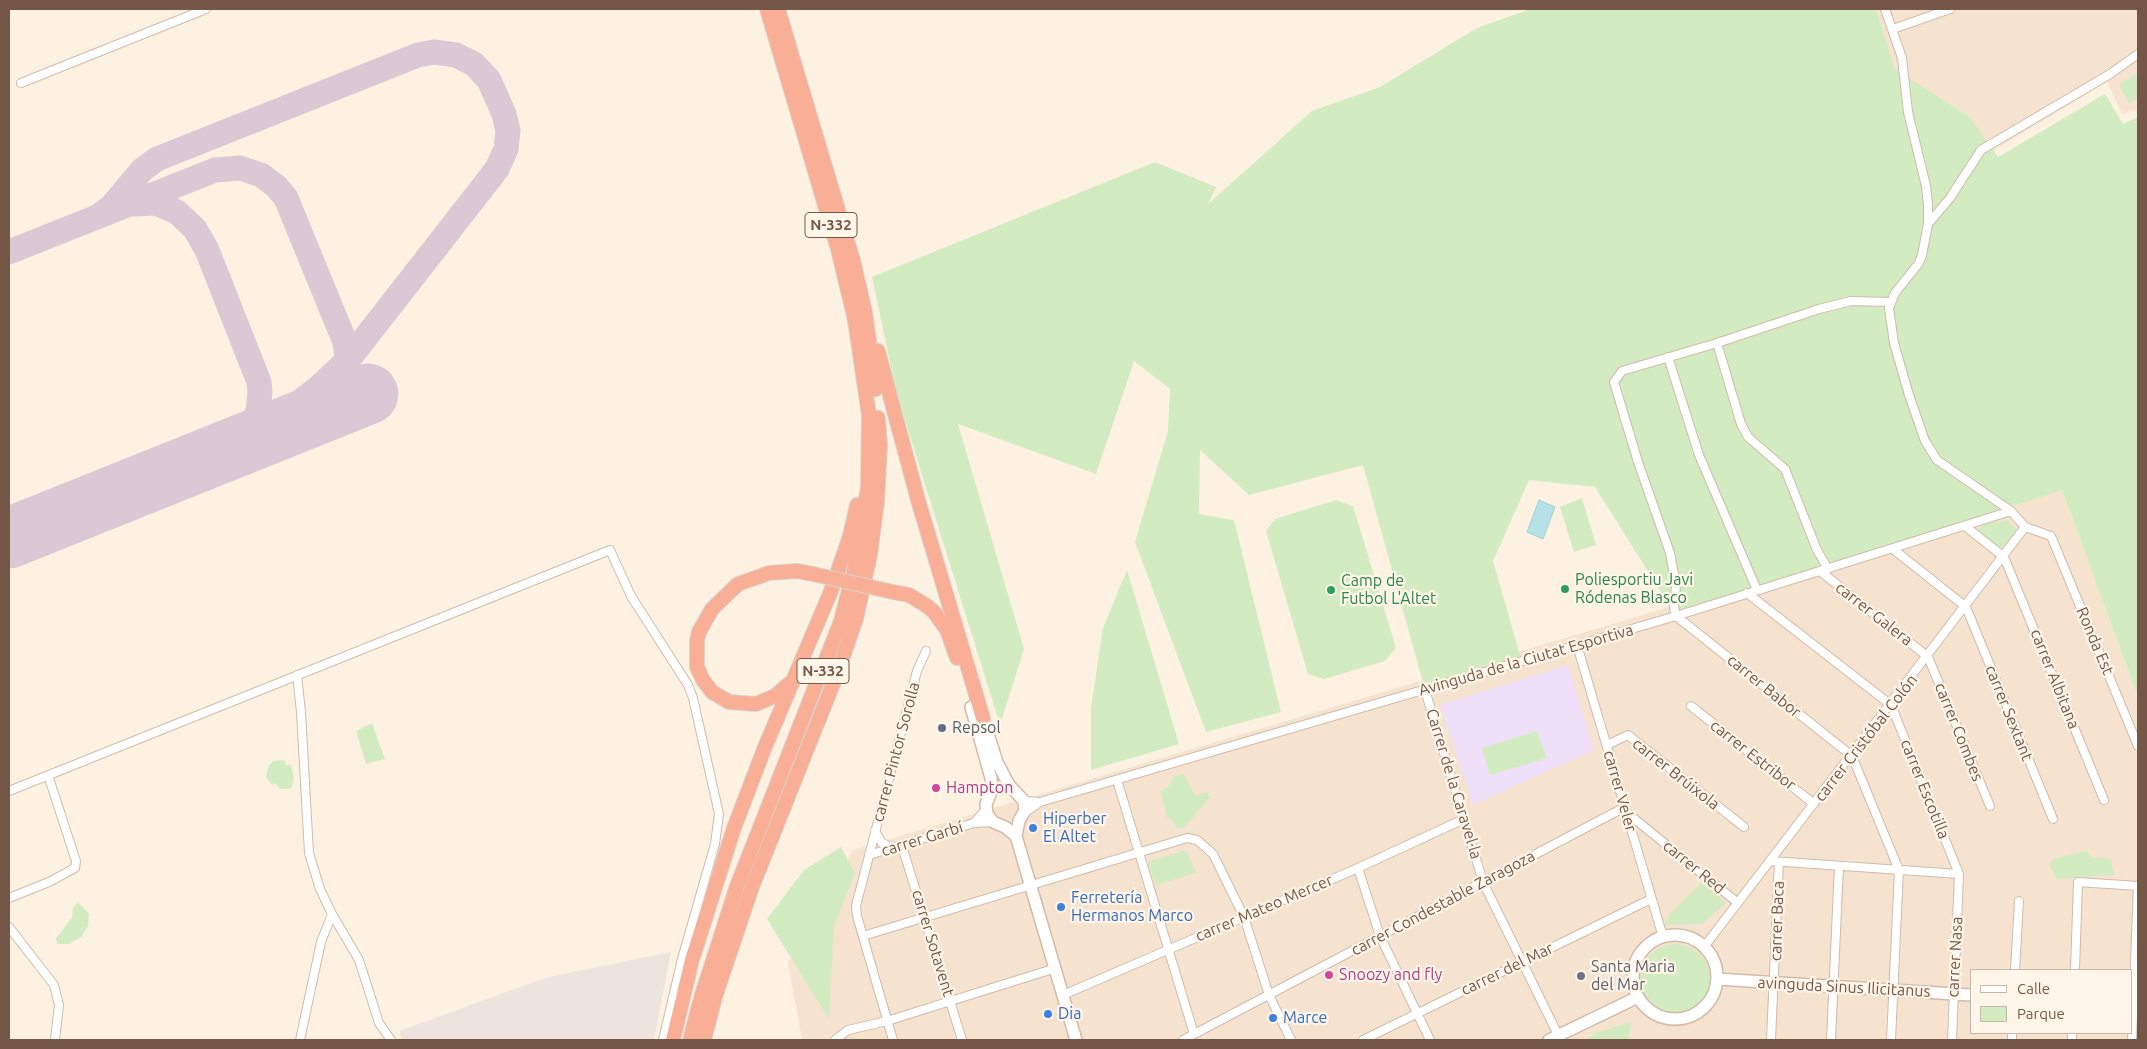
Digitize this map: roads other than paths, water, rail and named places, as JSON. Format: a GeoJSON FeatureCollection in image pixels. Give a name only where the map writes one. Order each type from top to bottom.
{"type":"FeatureCollection","features":[{"type":"Feature","properties":{"kind":"highway","name":"N-332"},"geometry":{"type":"LineString","coordinates":[[690,1040],[737,886],[841,620],[862,531],[868,488],[870,447],[866,384],[846,280],[767,9]]}},
{"type":"Feature","properties":{"kind":"highway","name":"N-332"},"geometry":{"type":"LineString","coordinates":[[704,1040],[734,936],[837,674],[856,619],[864,586],[877,502],[880,445],[876,391],[865,312],[839,212],[778,9]]}},
{"type":"Feature","properties":{"kind":"highway"},"geometry":{"type":"LineString","coordinates":[[865,312],[882,364],[918,500],[983,718]]}},
{"type":"Feature","properties":{"kind":"highway"},"geometry":{"type":"LineString","coordinates":[[673,1040],[692,960],[710,899],[737,819],[831,591],[850,536],[870,447]]}},
{"type":"Feature","properties":{"kind":"highway"},"geometry":{"type":"LineString","coordinates":[[794,679],[783,690],[766,701],[756,704],[729,702],[712,692],[702,680],[698,667],[696,641],[699,632],[712,609],[738,584],[769,573],[797,571],[893,592],[918,600],[928,606],[940,619],[953,646],[971,707]]}},
{"type":"Feature","properties":{"kind":"street"},"geometry":{"type":"LineString","coordinates":[[21,83],[206,9]]}},
{"type":"Feature","properties":{"kind":"street"},"geometry":{"type":"LineString","coordinates":[[1886,9],[1902,58],[1908,112],[1926,186],[1928,224],[1919,263],[1898,288],[1891,302],[1889,315],[1894,343],[1909,395],[1931,451],[1949,469],[2011,511],[2025,527]]}},
{"type":"Feature","properties":{"kind":"street"},"geometry":{"type":"LineString","coordinates":[[1893,29],[1950,9]]}},
{"type":"Feature","properties":{"kind":"street"},"geometry":{"type":"LineString","coordinates":[[1928,224],[1950,198],[1981,150],[2110,74],[2138,54]]}},
{"type":"Feature","properties":{"kind":"street"},"geometry":{"type":"LineString","coordinates":[[1676,616],[1674,608],[1676,585],[1670,553],[1638,462],[1614,382],[1622,371],[1716,343],[1819,309],[1852,301],[1891,302]]}},
{"type":"Feature","properties":{"kind":"street"},"geometry":{"type":"LineString","coordinates":[[1716,343],[1741,424],[1748,437],[1785,469],[1824,570]]}},
{"type":"Feature","properties":{"kind":"street"},"geometry":{"type":"LineString","coordinates":[[1668,357],[1699,455],[1757,590]]}},
{"type":"Feature","properties":{"kind":"street","name":"Avinguda de la Ciutat Esportiva"},"geometry":{"type":"LineString","coordinates":[[1040,802],[1676,616],[2011,511]]}},
{"type":"Feature","properties":{"kind":"street"},"geometry":{"type":"LineString","coordinates":[[1965,526],[2004,558]]}},
{"type":"Feature","properties":{"kind":"street","name":"Ronda Est"},"geometry":{"type":"LineString","coordinates":[[2025,527],[2051,536],[2138,746]]}},
{"type":"Feature","properties":{"kind":"street","name":"carrer Cristóbal Colón"},"geometry":{"type":"LineString","coordinates":[[1704,947],[2004,558],[2025,527]]}},
{"type":"Feature","properties":{"kind":"street"},"geometry":{"type":"LineString","coordinates":[[1893,549],[1966,607]]}},
{"type":"Feature","properties":{"kind":"street"},"geometry":{"type":"LineString","coordinates":[[9,791],[610,550],[631,596],[688,685],[693,698],[719,814],[717,838],[687,941],[663,1040]]}},
{"type":"Feature","properties":{"kind":"street","name":"carrer Albitana"},"geometry":{"type":"LineString","coordinates":[[2004,558],[2104,800]]}},
{"type":"Feature","properties":{"kind":"street","name":"carrer Galera"},"geometry":{"type":"LineString","coordinates":[[1824,570],[1928,657]]}},
{"type":"Feature","properties":{"kind":"street"},"geometry":{"type":"LineString","coordinates":[[1747,593],[1891,705]]}},
{"type":"Feature","properties":{"kind":"street","name":"carrer Sextant"},"geometry":{"type":"LineString","coordinates":[[1966,607],[2053,819]]}},
{"type":"Feature","properties":{"kind":"street","name":"carrer Babor"},"geometry":{"type":"LineString","coordinates":[[1676,616],[1852,756]]}},
{"type":"Feature","properties":{"kind":"street","name":"carrer Veler"},"geometry":{"type":"LineString","coordinates":[[1576,645],[1663,937]]}},
{"type":"Feature","properties":{"kind":"street","name":"carrer Pintor Sorolla"},"geometry":{"type":"LineString","coordinates":[[893,1040],[856,906],[917,671],[926,651]]}},
{"type":"Feature","properties":{"kind":"street","name":"carrer Combes"},"geometry":{"type":"LineString","coordinates":[[1928,657],[1990,806]]}},
{"type":"Feature","properties":{"kind":"street"},"geometry":{"type":"LineString","coordinates":[[297,674],[302,712],[309,853],[320,889],[332,914],[359,960],[379,1023],[391,1040]]}},
{"type":"Feature","properties":{"kind":"street","name":"Carrer de la Caravel·la"},"geometry":{"type":"LineString","coordinates":[[1425,690],[1483,882],[1522,962],[1556,1039]]}},
{"type":"Feature","properties":{"kind":"street","name":"carrer Escotilla"},"geometry":{"type":"LineString","coordinates":[[1891,705],[1959,874]]}},
{"type":"Feature","properties":{"kind":"street","name":"carrer Estribor"},"geometry":{"type":"LineString","coordinates":[[1691,706],[1814,804]]}},
{"type":"Feature","properties":{"kind":"street"},"geometry":{"type":"LineString","coordinates":[[971,707],[990,772],[990,794],[986,809],[974,823]]}},
{"type":"Feature","properties":{"kind":"street"},"geometry":{"type":"LineString","coordinates":[[983,718],[996,762],[1025,805],[1016,836],[1076,1040]]}},
{"type":"Feature","properties":{"kind":"street","name":"carrer Brúixola"},"geometry":{"type":"LineString","coordinates":[[1606,745],[1628,735],[1744,827]]}},
{"type":"Feature","properties":{"kind":"street"},"geometry":{"type":"LineString","coordinates":[[1852,756],[1899,870],[1891,1040]]}},
{"type":"Feature","properties":{"kind":"street"},"geometry":{"type":"LineString","coordinates":[[9,898],[49,882],[75,868],[76,861],[48,775]]}},
{"type":"Feature","properties":{"kind":"street"},"geometry":{"type":"LineString","coordinates":[[1117,780],[1194,1034]]}},
{"type":"Feature","properties":{"kind":"street"},"geometry":{"type":"LineString","coordinates":[[990,794],[1001,788],[1018,793],[1026,800],[1040,802]]}},
{"type":"Feature","properties":{"kind":"street"},"geometry":{"type":"LineString","coordinates":[[1005,827],[1021,818],[1040,802]]}},
{"type":"Feature","properties":{"kind":"street"},"geometry":{"type":"LineString","coordinates":[[986,809],[993,822],[1005,827],[1016,836]]}},
{"type":"Feature","properties":{"kind":"street","name":"carrer Condestable Zaragoza"},"geometry":{"type":"LineString","coordinates":[[1182,1040],[1483,882],[1625,810]]}},
{"type":"Feature","properties":{"kind":"street","name":"carrer Red"},"geometry":{"type":"LineString","coordinates":[[1625,810],[1738,903]]}},
{"type":"Feature","properties":{"kind":"street","name":"carrer Mateo Mercer"},"geometry":{"type":"LineString","coordinates":[[1063,995],[1358,868],[1464,819]]}},
{"type":"Feature","properties":{"kind":"street","name":"carrer Garbí"},"geometry":{"type":"LineString","coordinates":[[870,855],[974,823],[993,822]]}},
{"type":"Feature","properties":{"kind":"street"},"geometry":{"type":"LineString","coordinates":[[875,831],[882,843],[894,848]]}},
{"type":"Feature","properties":{"kind":"street"},"geometry":{"type":"LineString","coordinates":[[863,936],[1187,838],[1197,840],[1212,854],[1244,917],[1269,995],[1291,1040]]}},
{"type":"Feature","properties":{"kind":"street","name":"carrer Sotavent"},"geometry":{"type":"LineString","coordinates":[[902,846],[962,1040]]}},
{"type":"Feature","properties":{"kind":"street"},"geometry":{"type":"LineString","coordinates":[[1770,861],[1959,874]]}},
{"type":"Feature","properties":{"kind":"street","name":"carrer Baca"},"geometry":{"type":"LineString","coordinates":[[1771,1040],[1779,862]]}},
{"type":"Feature","properties":{"kind":"street"},"geometry":{"type":"LineString","coordinates":[[1831,1040],[1839,866]]}},
{"type":"Feature","properties":{"kind":"street"},"geometry":{"type":"LineString","coordinates":[[1358,868],[1380,936],[1430,1040]]}},
{"type":"Feature","properties":{"kind":"street","name":"carrer Nasa"},"geometry":{"type":"LineString","coordinates":[[1952,1040],[1959,874]]}},
{"type":"Feature","properties":{"kind":"street"},"geometry":{"type":"LineString","coordinates":[[2075,969],[2078,882],[2138,886],[2132,1040]]}},
{"type":"Feature","properties":{"kind":"street","name":"carrer del Mar"},"geometry":{"type":"LineString","coordinates":[[1363,1040],[1652,898]]}},
{"type":"Feature","properties":{"kind":"street"},"geometry":{"type":"LineString","coordinates":[[2015,969],[2019,901]]}},
{"type":"Feature","properties":{"kind":"street"},"geometry":{"type":"LineString","coordinates":[[300,1040],[321,942],[332,914]]}},
{"type":"Feature","properties":{"kind":"street"},"geometry":{"type":"LineString","coordinates":[[9,927],[54,985],[59,1006],[58,1032],[54,1040]]}},
{"type":"Feature","properties":{"kind":"street"},"geometry":{"type":"LineString","coordinates":[[1685,936],[1704,947],[1714,961],[1717,979],[1715,992],[1708,1003],[1699,1012],[1687,1018],[1662,1017],[1650,1012],[1638,997],[1633,978],[1635,964],[1646,947],[1663,937],[1685,936]]}},
{"type":"Feature","properties":{"kind":"street"},"geometry":{"type":"LineString","coordinates":[[835,1040],[848,1030],[887,1021],[1056,968]]}},
{"type":"Feature","properties":{"kind":"street","name":"avinguda Sinus Ilicitanus"},"geometry":{"type":"LineString","coordinates":[[1717,979],[1970,995]]}},
{"type":"Feature","properties":{"kind":"street"},"geometry":{"type":"LineString","coordinates":[[1556,1039],[1638,997]]}},
{"type":"Feature","properties":{"kind":"water"},"geometry":{"type":"Polygon","coordinates":[[[1539,500],[1555,507],[1543,539],[1527,532],[1539,500]]]}},
{"type":"Feature","properties":{"kind":"place","name":"Poliesportiu Javi Ródenas Blasco"},"geometry":{"type":"Point","coordinates":[1565,589]}},
{"type":"Feature","properties":{"kind":"place","name":"Camp de Futbol L'Altet"},"geometry":{"type":"Point","coordinates":[1331,590]}},
{"type":"Feature","properties":{"kind":"place","name":"Repsol"},"geometry":{"type":"Point","coordinates":[942,728]}},
{"type":"Feature","properties":{"kind":"place","name":"Hampton"},"geometry":{"type":"Point","coordinates":[936,788]}},
{"type":"Feature","properties":{"kind":"place","name":"Hiperber El Altet"},"geometry":{"type":"Point","coordinates":[1033,828]}},
{"type":"Feature","properties":{"kind":"place","name":"Ferretería Hermanos Marco"},"geometry":{"type":"Point","coordinates":[1061,907]}},
{"type":"Feature","properties":{"kind":"place","name":"Snoozy and fly"},"geometry":{"type":"Point","coordinates":[1329,975]}},
{"type":"Feature","properties":{"kind":"place","name":"Santa Maria del Mar"},"geometry":{"type":"Point","coordinates":[1581,976]}},
{"type":"Feature","properties":{"kind":"place","name":"Dia"},"geometry":{"type":"Point","coordinates":[1048,1014]}},
{"type":"Feature","properties":{"kind":"place","name":"Marce"},"geometry":{"type":"Point","coordinates":[1273,1018]}}]}
